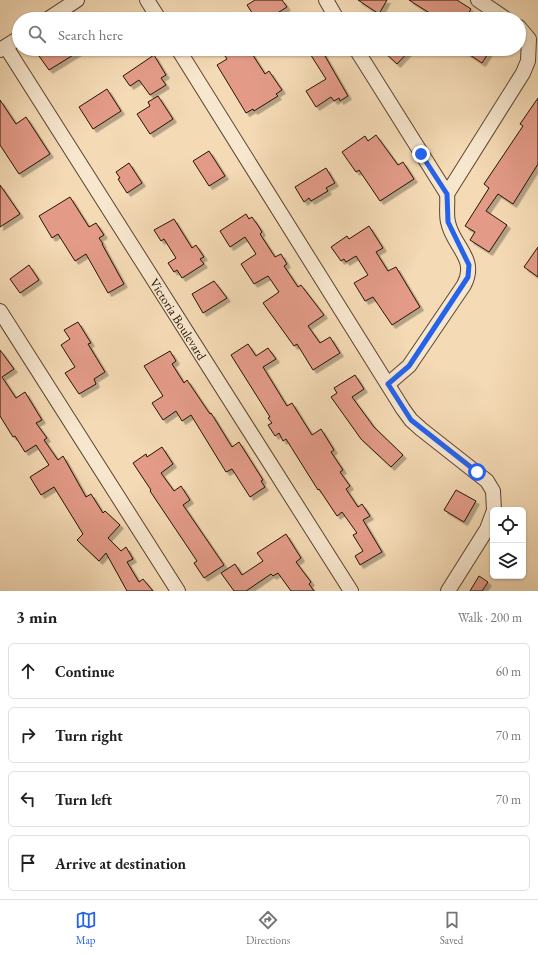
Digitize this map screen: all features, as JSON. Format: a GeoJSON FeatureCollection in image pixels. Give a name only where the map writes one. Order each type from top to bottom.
{"type":"FeatureCollection","features":[{"type":"Feature","properties":{"kind":"street"},"geometry":{"type":"LineString","coordinates":[[59,12],[77,0]]}},
{"type":"Feature","properties":{"kind":"street"},"geometry":{"type":"LineString","coordinates":[[147,0],[155,12]]}},
{"type":"Feature","properties":{"kind":"street"},"geometry":{"type":"LineString","coordinates":[[326,0],[333,12]]}},
{"type":"Feature","properties":{"kind":"street"},"geometry":{"type":"LineString","coordinates":[[478,0],[496,12]]}},
{"type":"Feature","properties":{"kind":"street"},"geometry":{"type":"LineString","coordinates":[[447,194],[523,73],[528,61],[529,39],[526,35]]}},
{"type":"Feature","properties":{"kind":"street"},"geometry":{"type":"LineString","coordinates":[[3,48],[12,42]]}},
{"type":"Feature","properties":{"kind":"street","name":"Victoria Boulevard"},"geometry":{"type":"LineString","coordinates":[[3,48],[351,591]]}},
{"type":"Feature","properties":{"kind":"street"},"geometry":{"type":"LineString","coordinates":[[182,56],[411,420],[487,481],[493,491],[493,507]]}},
{"type":"Feature","properties":{"kind":"street"},"geometry":{"type":"LineString","coordinates":[[360,56],[447,194],[448,222],[469,265],[468,277],[409,366],[388,384]]}},
{"type":"Feature","properties":{"kind":"street"},"geometry":{"type":"LineString","coordinates":[[0,311],[178,591]]}},
{"type":"Feature","properties":{"kind":"street"},"geometry":{"type":"LineString","coordinates":[[448,591],[487,529],[490,520]]}},
{"type":"Feature","properties":{"kind":"building"},"geometry":{"type":"Polygon","coordinates":[[[255,0],[282,0],[287,7],[279,12],[252,12],[247,5],[255,0]]]}},
{"type":"Feature","properties":{"kind":"building"},"geometry":{"type":"Polygon","coordinates":[[[358,0],[387,0],[380,12],[376,12],[358,0]]]}},
{"type":"Feature","properties":{"kind":"building"},"geometry":{"type":"Polygon","coordinates":[[[409,0],[457,0],[471,9],[469,12],[428,12],[409,0]]]}},
{"type":"Feature","properties":{"kind":"building"},"geometry":{"type":"Polygon","coordinates":[[[39,56],[72,56],[49,70],[39,56]]]}},
{"type":"Feature","properties":{"kind":"building"},"geometry":{"type":"Polygon","coordinates":[[[155,56],[166,75],[161,78],[166,85],[150,95],[139,80],[130,86],[123,76],[155,56]]]}},
{"type":"Feature","properties":{"kind":"building"},"geometry":{"type":"Polygon","coordinates":[[[225,56],[253,56],[265,74],[269,71],[282,90],[276,94],[278,96],[254,111],[253,109],[246,113],[217,65],[227,59],[225,56]]]}},
{"type":"Feature","properties":{"kind":"building"},"geometry":{"type":"Polygon","coordinates":[[[311,56],[325,56],[348,96],[340,101],[339,98],[334,101],[331,97],[316,107],[306,91],[326,79],[311,56]]]}},
{"type":"Feature","properties":{"kind":"building"},"geometry":{"type":"Polygon","coordinates":[[[388,56],[404,56],[397,64],[388,56]]]}},
{"type":"Feature","properties":{"kind":"building"},"geometry":{"type":"Polygon","coordinates":[[[472,56],[486,56],[482,63],[472,56]]]}},
{"type":"Feature","properties":{"kind":"building"},"geometry":{"type":"Polygon","coordinates":[[[107,89],[121,111],[93,129],[79,107],[107,89]]]}},
{"type":"Feature","properties":{"kind":"building"},"geometry":{"type":"Polygon","coordinates":[[[158,96],[173,119],[150,134],[137,114],[150,106],[148,102],[158,96]]]}},
{"type":"Feature","properties":{"kind":"building"},"geometry":{"type":"Polygon","coordinates":[[[538,98],[538,164],[513,204],[498,194],[486,211],[507,225],[489,252],[470,240],[475,232],[465,226],[489,188],[484,184],[523,126],[520,124],[538,98]]]}},
{"type":"Feature","properties":{"kind":"building"},"geometry":{"type":"Polygon","coordinates":[[[0,100],[16,124],[26,117],[50,154],[19,174],[0,145],[0,100]]]}},
{"type":"Feature","properties":{"kind":"building"},"geometry":{"type":"Polygon","coordinates":[[[376,135],[398,165],[403,162],[414,179],[380,201],[359,170],[356,172],[342,152],[365,136],[368,141],[376,135]]]}},
{"type":"Feature","properties":{"kind":"building"},"geometry":{"type":"Polygon","coordinates":[[[209,151],[225,176],[209,186],[193,161],[209,151]]]}},
{"type":"Feature","properties":{"kind":"building"},"geometry":{"type":"Polygon","coordinates":[[[129,163],[142,183],[127,193],[118,179],[120,178],[116,172],[129,163]]]}},
{"type":"Feature","properties":{"kind":"building"},"geometry":{"type":"Polygon","coordinates":[[[326,168],[335,183],[326,188],[328,191],[311,201],[309,198],[304,202],[295,187],[326,168]]]}},
{"type":"Feature","properties":{"kind":"building"},"geometry":{"type":"Polygon","coordinates":[[[0,185],[20,214],[0,227],[0,185]]]}},
{"type":"Feature","properties":{"kind":"building"},"geometry":{"type":"Polygon","coordinates":[[[70,197],[89,227],[96,223],[104,235],[99,238],[124,284],[108,293],[86,254],[75,261],[58,234],[52,238],[39,216],[70,197]]]}},
{"type":"Feature","properties":{"kind":"building"},"geometry":{"type":"Polygon","coordinates":[[[246,214],[249,219],[252,217],[259,227],[262,232],[260,234],[275,257],[281,254],[287,264],[284,266],[298,287],[301,285],[324,315],[308,326],[320,343],[330,337],[340,353],[313,370],[297,344],[294,346],[263,303],[279,292],[268,276],[254,284],[241,264],[256,254],[245,237],[230,247],[220,231],[246,214]]]}},
{"type":"Feature","properties":{"kind":"building"},"geometry":{"type":"Polygon","coordinates":[[[174,219],[192,248],[196,245],[204,257],[200,259],[204,264],[182,278],[177,270],[174,272],[168,263],[176,258],[164,239],[161,241],[154,230],[174,219]]]}},
{"type":"Feature","properties":{"kind":"building"},"geometry":{"type":"Polygon","coordinates":[[[369,226],[383,248],[376,252],[388,271],[396,267],[420,307],[392,325],[373,297],[365,301],[354,283],[368,275],[356,256],[346,262],[344,259],[341,261],[331,247],[347,236],[349,239],[369,226]]]}},
{"type":"Feature","properties":{"kind":"building"},"geometry":{"type":"Polygon","coordinates":[[[538,247],[538,277],[524,267],[538,247]]]}},
{"type":"Feature","properties":{"kind":"building"},"geometry":{"type":"Polygon","coordinates":[[[29,265],[39,280],[20,293],[10,279],[29,265]]]}},
{"type":"Feature","properties":{"kind":"building"},"geometry":{"type":"Polygon","coordinates":[[[214,281],[227,298],[203,313],[192,294],[214,281]]]}},
{"type":"Feature","properties":{"kind":"building"},"geometry":{"type":"Polygon","coordinates":[[[78,322],[91,343],[88,344],[105,372],[94,379],[96,384],[79,394],[65,373],[75,367],[61,345],[70,339],[64,330],[78,322]]]}},
{"type":"Feature","properties":{"kind":"building"},"geometry":{"type":"Polygon","coordinates":[[[248,344],[256,356],[268,348],[276,359],[263,367],[287,406],[292,403],[312,435],[321,429],[334,450],[331,452],[343,470],[340,472],[350,486],[346,489],[358,507],[362,504],[370,516],[363,520],[382,552],[360,565],[355,556],[363,551],[353,535],[357,533],[342,512],[337,516],[319,489],[318,490],[286,439],[283,441],[279,433],[275,436],[268,425],[272,423],[268,418],[270,417],[231,355],[248,344]]]}},
{"type":"Feature","properties":{"kind":"building"},"geometry":{"type":"Polygon","coordinates":[[[0,350],[14,369],[2,377],[16,398],[25,392],[42,420],[36,423],[47,438],[44,440],[58,460],[63,456],[86,497],[91,494],[103,513],[105,511],[120,525],[108,538],[121,551],[126,547],[133,559],[127,562],[139,582],[143,579],[153,591],[127,591],[106,553],[99,561],[77,540],[83,534],[54,487],[41,495],[30,477],[49,465],[36,445],[25,452],[15,436],[13,437],[0,416],[0,350]]]}},
{"type":"Feature","properties":{"kind":"building"},"geometry":{"type":"Polygon","coordinates":[[[170,351],[176,361],[172,364],[184,383],[187,380],[210,414],[211,413],[232,447],[239,442],[263,480],[261,481],[265,487],[250,497],[232,469],[226,472],[191,415],[182,421],[176,411],[163,420],[152,403],[163,396],[144,366],[170,351]]]}},
{"type":"Feature","properties":{"kind":"building"},"geometry":{"type":"Polygon","coordinates":[[[355,375],[364,389],[352,397],[374,427],[403,455],[391,467],[361,439],[331,397],[337,393],[334,388],[355,375]]]}},
{"type":"Feature","properties":{"kind":"building"},"geometry":{"type":"Polygon","coordinates":[[[162,447],[173,464],[161,473],[174,491],[181,486],[190,500],[183,505],[224,565],[204,578],[194,563],[197,561],[133,463],[146,454],[147,457],[162,447]]]}},
{"type":"Feature","properties":{"kind":"building"},"geometry":{"type":"Polygon","coordinates":[[[456,490],[476,501],[464,522],[444,510],[456,490]]]}},
{"type":"Feature","properties":{"kind":"building"},"geometry":{"type":"Polygon","coordinates":[[[286,534],[301,558],[296,562],[311,582],[309,584],[314,591],[291,591],[278,573],[273,576],[271,574],[246,591],[234,591],[221,573],[235,564],[242,575],[263,561],[257,553],[286,534]]]}},
{"type":"Feature","properties":{"kind":"building"},"geometry":{"type":"Polygon","coordinates":[[[479,576],[488,582],[482,591],[470,591],[479,576]]]}},
{"type":"Feature","properties":{"kind":"route"},"geometry":{"type":"LineString","coordinates":[[421,154],[447,194],[448,222],[453,236],[469,265],[468,277],[409,366],[388,384],[403,409],[420,429],[477,472]]}}]}
